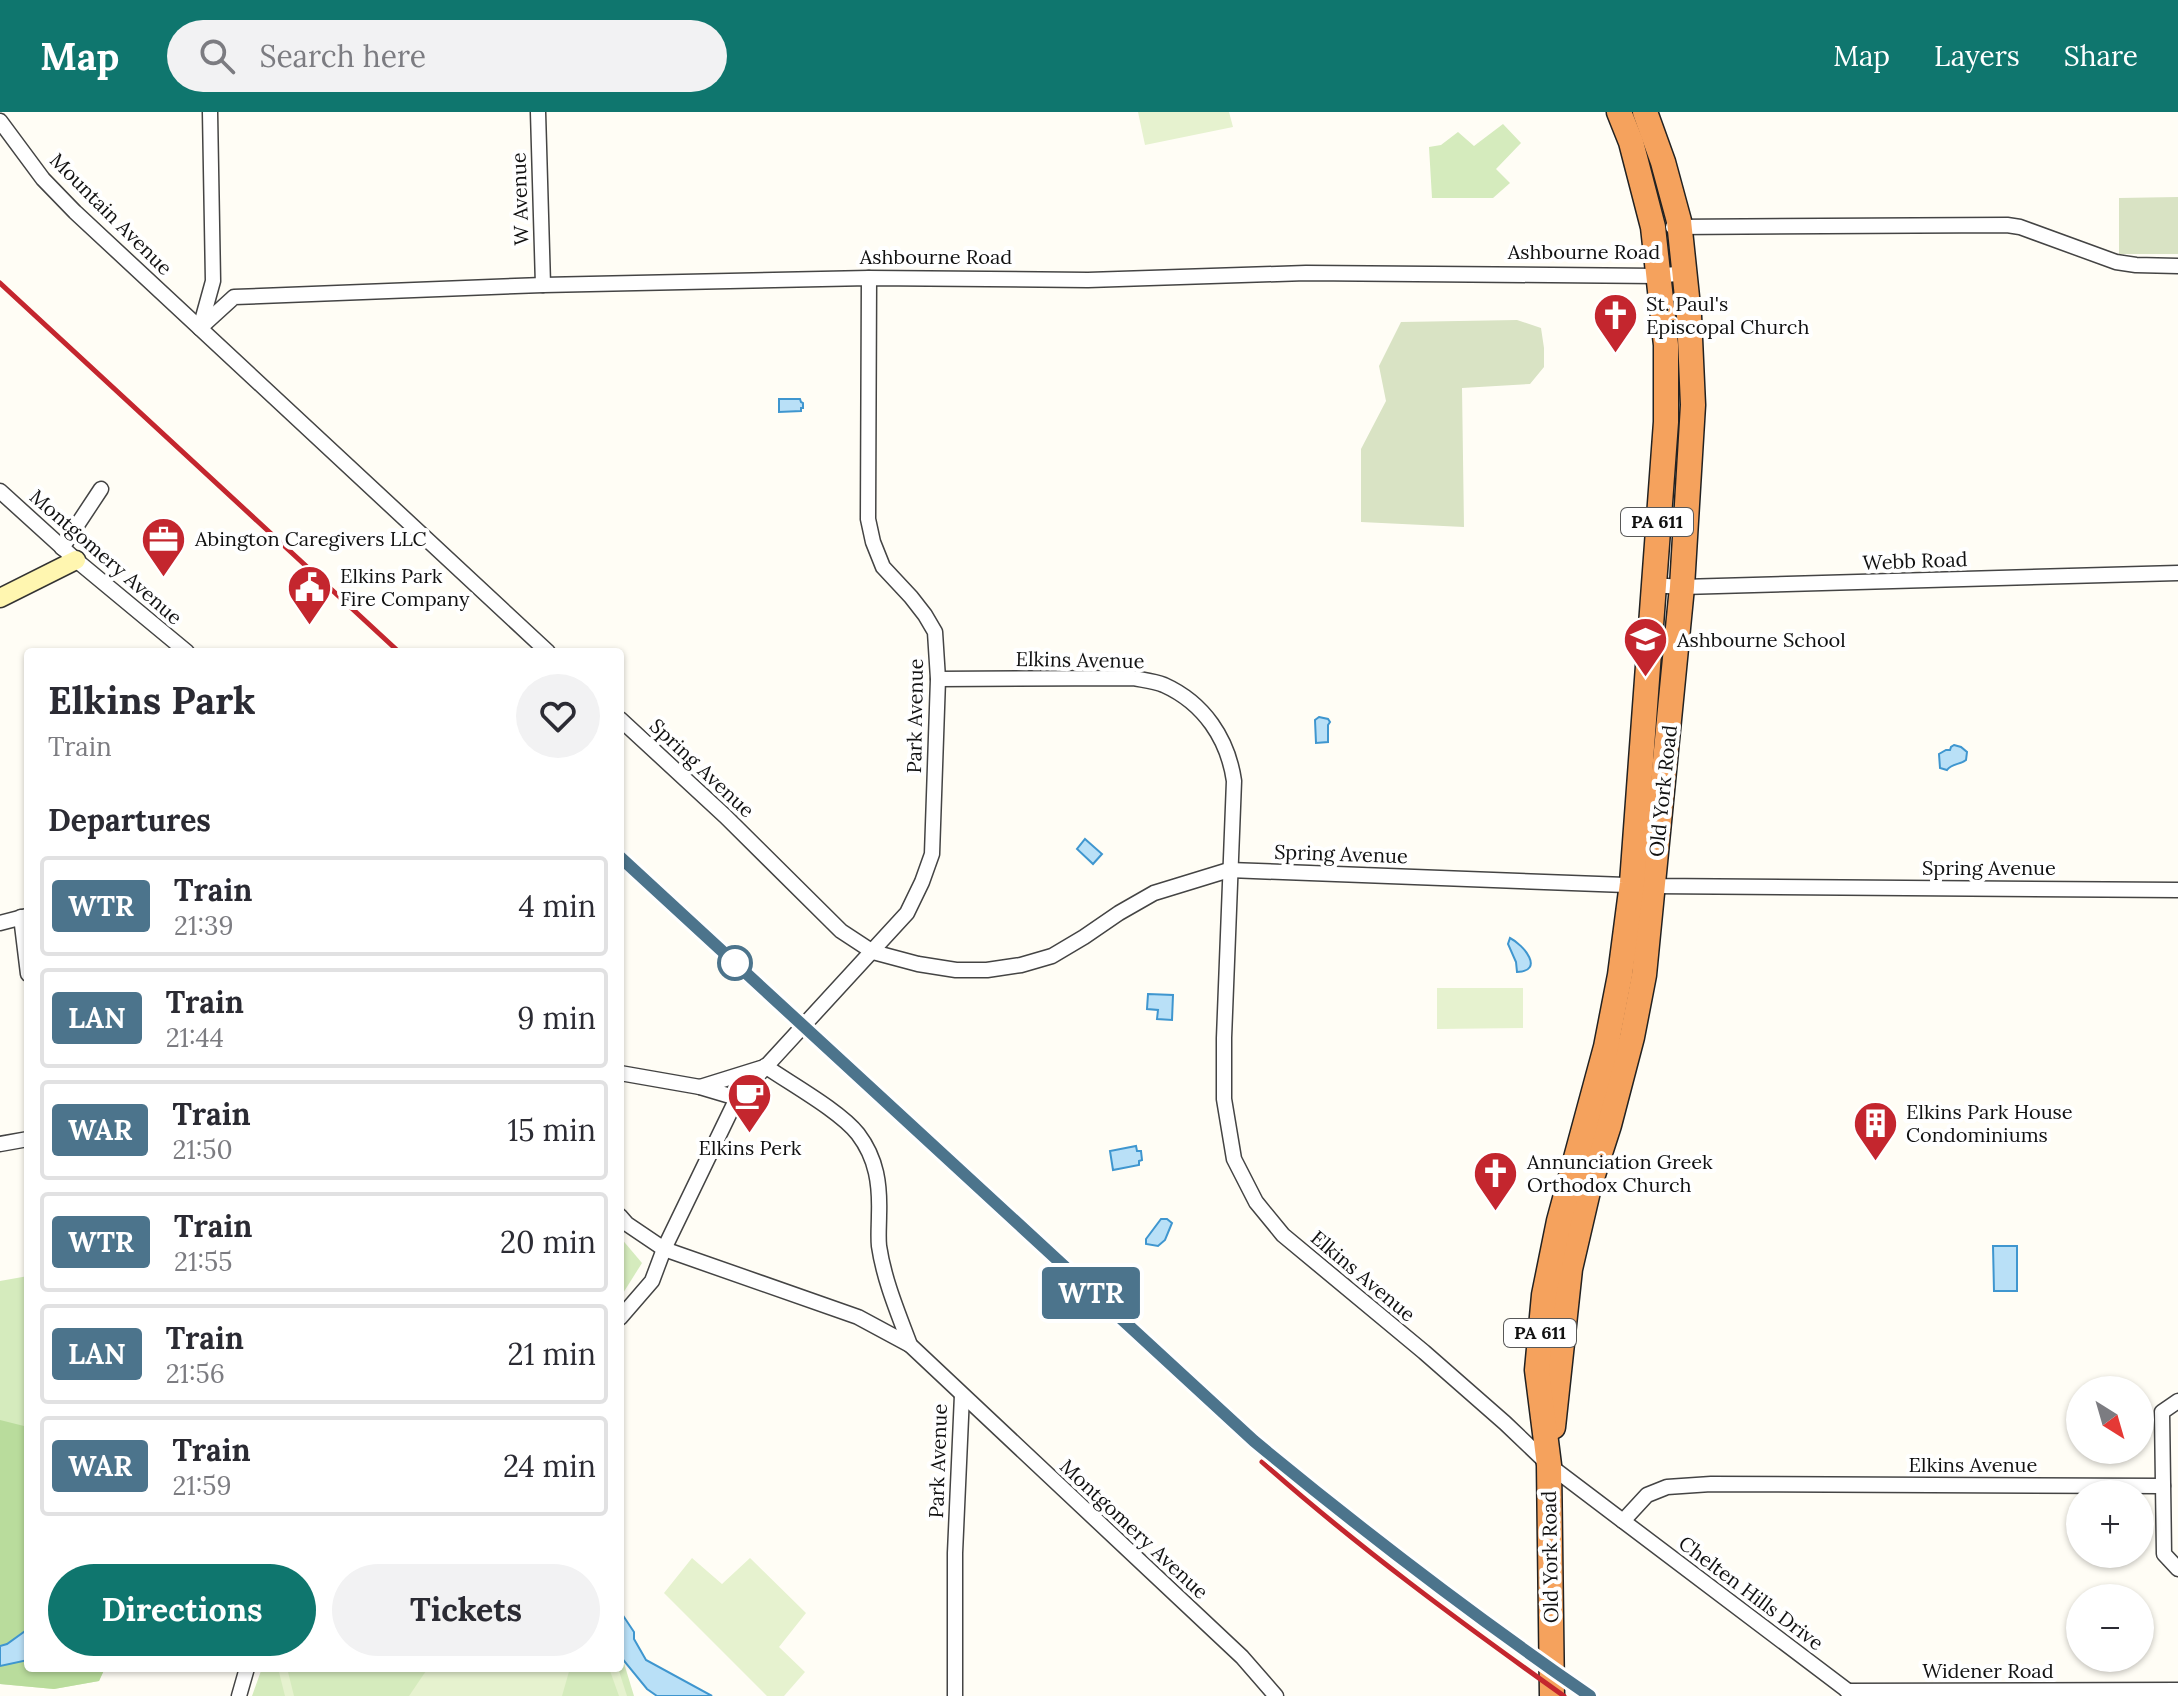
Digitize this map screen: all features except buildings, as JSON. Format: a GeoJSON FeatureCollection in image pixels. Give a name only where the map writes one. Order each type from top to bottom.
{"type":"FeatureCollection","features":[{"type":"Feature","properties":{"kind":"highway","name":"Old York Road"},"geometry":{"type":"LineString","coordinates":[[1619,112],[1631,142],[1653,227],[1666,345],[1666,422],[1652,585],[1643,885]]}},
{"type":"Feature","properties":{"kind":"highway","name":"Old York Road"},"geometry":{"type":"LineString","coordinates":[[1552,1696],[1549,1465],[1537,1370],[1544,1295],[1559,1221],[1606,1047],[1643,885],[1682,587],[1693,405],[1689,316],[1679,226],[1663,162],[1645,112]]}},
{"type":"Feature","properties":{"kind":"street"},"geometry":{"type":"LineString","coordinates":[[210,112],[213,281],[200,328],[544,648]]}},
{"type":"Feature","properties":{"kind":"street","name":"W Avenue"},"geometry":{"type":"LineString","coordinates":[[538,112],[543,285]]}},
{"type":"Feature","properties":{"kind":"street","name":"Mountain Avenue"},"geometry":{"type":"LineString","coordinates":[[0,121],[43,179],[200,328]]}},
{"type":"Feature","properties":{"kind":"street","name":"Ashbourne Road"},"geometry":{"type":"LineString","coordinates":[[1653,227],[2007,225],[2116,262],[2178,266]]}},
{"type":"Feature","properties":{"kind":"street","name":"Ashbourne Road"},"geometry":{"type":"LineString","coordinates":[[200,328],[234,297],[543,285],[869,278],[1088,280],[1306,273],[1658,276],[1684,273]]}},
{"type":"Feature","properties":{"kind":"street","name":"Park Avenue"},"geometry":{"type":"LineString","coordinates":[[624,1313],[652,1281],[664,1249],[737,1098],[907,913],[932,854],[938,679],[935,632],[911,597],[883,567],[868,519],[869,278]]}},
{"type":"Feature","properties":{"kind":"street"},"geometry":{"type":"LineString","coordinates":[[0,598],[69,554],[101,489]]}},
{"type":"Feature","properties":{"kind":"street","name":"Montgomery Avenue"},"geometry":{"type":"LineString","coordinates":[[0,491],[69,554],[182,648]]}},
{"type":"Feature","properties":{"kind":"street","name":"Webb Road"},"geometry":{"type":"LineString","coordinates":[[1652,585],[1682,587],[2178,573]]}},
{"type":"Feature","properties":{"kind":"street","name":"Elkins Avenue"},"geometry":{"type":"LineString","coordinates":[[938,679],[1133,678],[1161,684],[1178,693],[1211,722],[1223,739],[1231,759],[1234,781],[1224,1099],[1234,1159],[1256,1202],[1283,1235],[1424,1352],[1549,1465],[1623,1521],[1647,1495],[1667,1487],[1711,1484],[2163,1486]]}},
{"type":"Feature","properties":{"kind":"street","name":"Spring Avenue"},"geometry":{"type":"LineString","coordinates":[[624,723],[725,816],[841,931],[873,952],[956,970],[987,970],[1052,956],[1154,893],[1229,870],[1643,885],[2178,890]]}},
{"type":"Feature","properties":{"kind":"street"},"geometry":{"type":"LineString","coordinates":[[0,923],[24,917]]}},
{"type":"Feature","properties":{"kind":"street"},"geometry":{"type":"LineString","coordinates":[[700,1087],[765,1066]]}},
{"type":"Feature","properties":{"kind":"street","name":"Park Avenue"},"geometry":{"type":"LineString","coordinates":[[765,1066],[841,1117],[868,1148],[877,1172],[880,1195],[879,1244],[891,1294],[910,1345],[962,1395],[955,1553],[955,1696]]}},
{"type":"Feature","properties":{"kind":"street"},"geometry":{"type":"LineString","coordinates":[[624,1074],[700,1087],[737,1098]]}},
{"type":"Feature","properties":{"kind":"street"},"geometry":{"type":"LineString","coordinates":[[0,1144],[24,1140]]}},
{"type":"Feature","properties":{"kind":"street"},"geometry":{"type":"LineString","coordinates":[[624,1221],[664,1249],[858,1317],[910,1345]]}},
{"type":"Feature","properties":{"kind":"street","name":"Montgomery Avenue"},"geometry":{"type":"LineString","coordinates":[[962,1395],[1242,1657],[1276,1696]]}},
{"type":"Feature","properties":{"kind":"street"},"geometry":{"type":"LineString","coordinates":[[2178,1401],[2162,1412],[2164,1554],[2178,1569]]}},
{"type":"Feature","properties":{"kind":"street","name":"Chelten Hills Drive"},"geometry":{"type":"LineString","coordinates":[[1623,1521],[1851,1693]]}},
{"type":"Feature","properties":{"kind":"street"},"geometry":{"type":"LineString","coordinates":[[239,1696],[246,1672]]}},
{"type":"Feature","properties":{"kind":"street","name":"Widener Road"},"geometry":{"type":"LineString","coordinates":[[1851,1693],[2178,1690]]}},
{"type":"Feature","properties":{"kind":"green space"},"geometry":{"type":"Polygon","coordinates":[[[1138,112],[1229,112],[1233,127],[1145,145],[1138,112]]]}},
{"type":"Feature","properties":{"kind":"green space"},"geometry":{"type":"Polygon","coordinates":[[[1503,124],[1521,143],[1496,169],[1510,183],[1493,198],[1432,198],[1429,147],[1441,145],[1458,132],[1474,146],[1503,124]]]}},
{"type":"Feature","properties":{"kind":"green space"},"geometry":{"type":"Polygon","coordinates":[[[2178,197],[2178,254],[2119,254],[2119,198],[2178,197]]]}},
{"type":"Feature","properties":{"kind":"green space"},"geometry":{"type":"Polygon","coordinates":[[[1517,320],[1541,328],[1544,367],[1530,384],[1462,388],[1464,527],[1361,522],[1361,449],[1386,401],[1379,366],[1401,322],[1517,320]]]}},
{"type":"Feature","properties":{"kind":"green space"},"geometry":{"type":"Polygon","coordinates":[[[1437,988],[1523,988],[1523,1028],[1437,1029],[1437,988]]]}},
{"type":"Feature","properties":{"kind":"green space"},"geometry":{"type":"Polygon","coordinates":[[[624,1242],[642,1263],[624,1292],[624,1242]]]}},
{"type":"Feature","properties":{"kind":"green space"},"geometry":{"type":"Polygon","coordinates":[[[24,1277],[24,1672],[103,1672],[99,1681],[54,1689],[0,1684],[0,1281],[24,1277]]]}},
{"type":"Feature","properties":{"kind":"green space"},"geometry":{"type":"Polygon","coordinates":[[[0,1420],[24,1426],[24,1672],[103,1672],[99,1681],[54,1689],[0,1684],[0,1420]]]}},
{"type":"Feature","properties":{"kind":"green space"},"geometry":{"type":"Polygon","coordinates":[[[692,1558],[722,1584],[750,1558],[806,1613],[779,1647],[805,1672],[784,1696],[767,1696],[664,1593],[692,1558]]]}},
{"type":"Feature","properties":{"kind":"green space"},"geometry":{"type":"Polygon","coordinates":[[[624,1663],[634,1696],[252,1696],[261,1672],[624,1672],[624,1663]]]}},
{"type":"Feature","properties":{"kind":"green space"},"geometry":{"type":"Polygon","coordinates":[[[279,1672],[288,1672],[294,1696],[285,1696],[279,1672]]]}},
{"type":"Feature","properties":{"kind":"green space"},"geometry":{"type":"Polygon","coordinates":[[[425,1672],[569,1672],[562,1696],[409,1696],[425,1672]]]}},
{"type":"Feature","properties":{"kind":"green space"},"geometry":{"type":"Polygon","coordinates":[[[610,1672],[619,1672],[627,1696],[619,1696],[610,1672]]]}},
{"type":"Feature","properties":{"kind":"water"},"geometry":{"type":"Polygon","coordinates":[[[779,399],[800,399],[803,408],[801,411],[779,412],[779,399]]]}},
{"type":"Feature","properties":{"kind":"water"},"geometry":{"type":"Polygon","coordinates":[[[1319,717],[1330,722],[1328,742],[1316,743],[1315,720],[1319,717]]]}},
{"type":"Feature","properties":{"kind":"water"},"geometry":{"type":"Polygon","coordinates":[[[1954,745],[1967,752],[1966,760],[1947,770],[1940,768],[1939,754],[1954,745]]]}},
{"type":"Feature","properties":{"kind":"water"},"geometry":{"type":"Polygon","coordinates":[[[1085,839],[1102,854],[1093,864],[1077,849],[1085,839]]]}},
{"type":"Feature","properties":{"kind":"water"},"geometry":{"type":"Polygon","coordinates":[[[1510,938],[1529,957],[1530,967],[1525,971],[1517,972],[1508,944],[1510,938]]]}},
{"type":"Feature","properties":{"kind":"water"},"geometry":{"type":"Polygon","coordinates":[[[1148,994],[1173,995],[1172,1020],[1157,1019],[1158,1010],[1147,1009],[1148,994]]]}},
{"type":"Feature","properties":{"kind":"water"},"geometry":{"type":"Polygon","coordinates":[[[1136,1146],[1137,1151],[1141,1151],[1139,1165],[1113,1170],[1110,1151],[1136,1146]]]}},
{"type":"Feature","properties":{"kind":"water"},"geometry":{"type":"Polygon","coordinates":[[[1161,1219],[1172,1223],[1165,1240],[1158,1246],[1146,1244],[1146,1239],[1161,1219]]]}},
{"type":"Feature","properties":{"kind":"water"},"geometry":{"type":"Polygon","coordinates":[[[1993,1246],[2017,1246],[2017,1291],[1994,1291],[1993,1246]]]}},
{"type":"Feature","properties":{"kind":"water"},"geometry":{"type":"Polygon","coordinates":[[[624,1617],[646,1660],[712,1696],[657,1696],[647,1689],[624,1661],[624,1617]]]}},
{"type":"Feature","properties":{"kind":"water"},"geometry":{"type":"Polygon","coordinates":[[[24,1632],[24,1661],[0,1666],[0,1646],[24,1632]]]}},
{"type":"Feature","properties":{"kind":"railway"},"geometry":{"type":"LineString","coordinates":[[0,283],[395,648]]}},
{"type":"Feature","properties":{"kind":"railway"},"geometry":{"type":"LineString","coordinates":[[624,861],[1254,1441],[1419,1572],[1590,1696]]}},
{"type":"Feature","properties":{"kind":"railway"},"geometry":{"type":"LineString","coordinates":[[1262,1462],[1410,1583],[1564,1696]]}},
{"type":"Feature","properties":{"kind":"train","name":"WTR"},"geometry":{"type":"LineString","coordinates":[[624,861],[1254,1441],[1451,1598],[1590,1696]]}},
{"type":"Feature","properties":{"kind":"place","name":"St. Paul's Episcopal Church"},"geometry":{"type":"Point","coordinates":[1615,355]}},
{"type":"Feature","properties":{"kind":"place","name":"Abington Caregivers LLC"},"geometry":{"type":"Point","coordinates":[164,578]}},
{"type":"Feature","properties":{"kind":"place","name":"Elkins Park Fire Company"},"geometry":{"type":"Point","coordinates":[309,627]}},
{"type":"Feature","properties":{"kind":"place","name":"Ashbourne School"},"geometry":{"type":"Point","coordinates":[1646,679]}},
{"type":"Feature","properties":{"kind":"place","name":"Elkins Perk"},"geometry":{"type":"Point","coordinates":[750,1135]}},
{"type":"Feature","properties":{"kind":"place","name":"Elkins Park House Condominiums"},"geometry":{"type":"Point","coordinates":[1875,1163]}},
{"type":"Feature","properties":{"kind":"place","name":"Annunciation Greek Orthodox Church"},"geometry":{"type":"Point","coordinates":[1496,1213]}}]}
